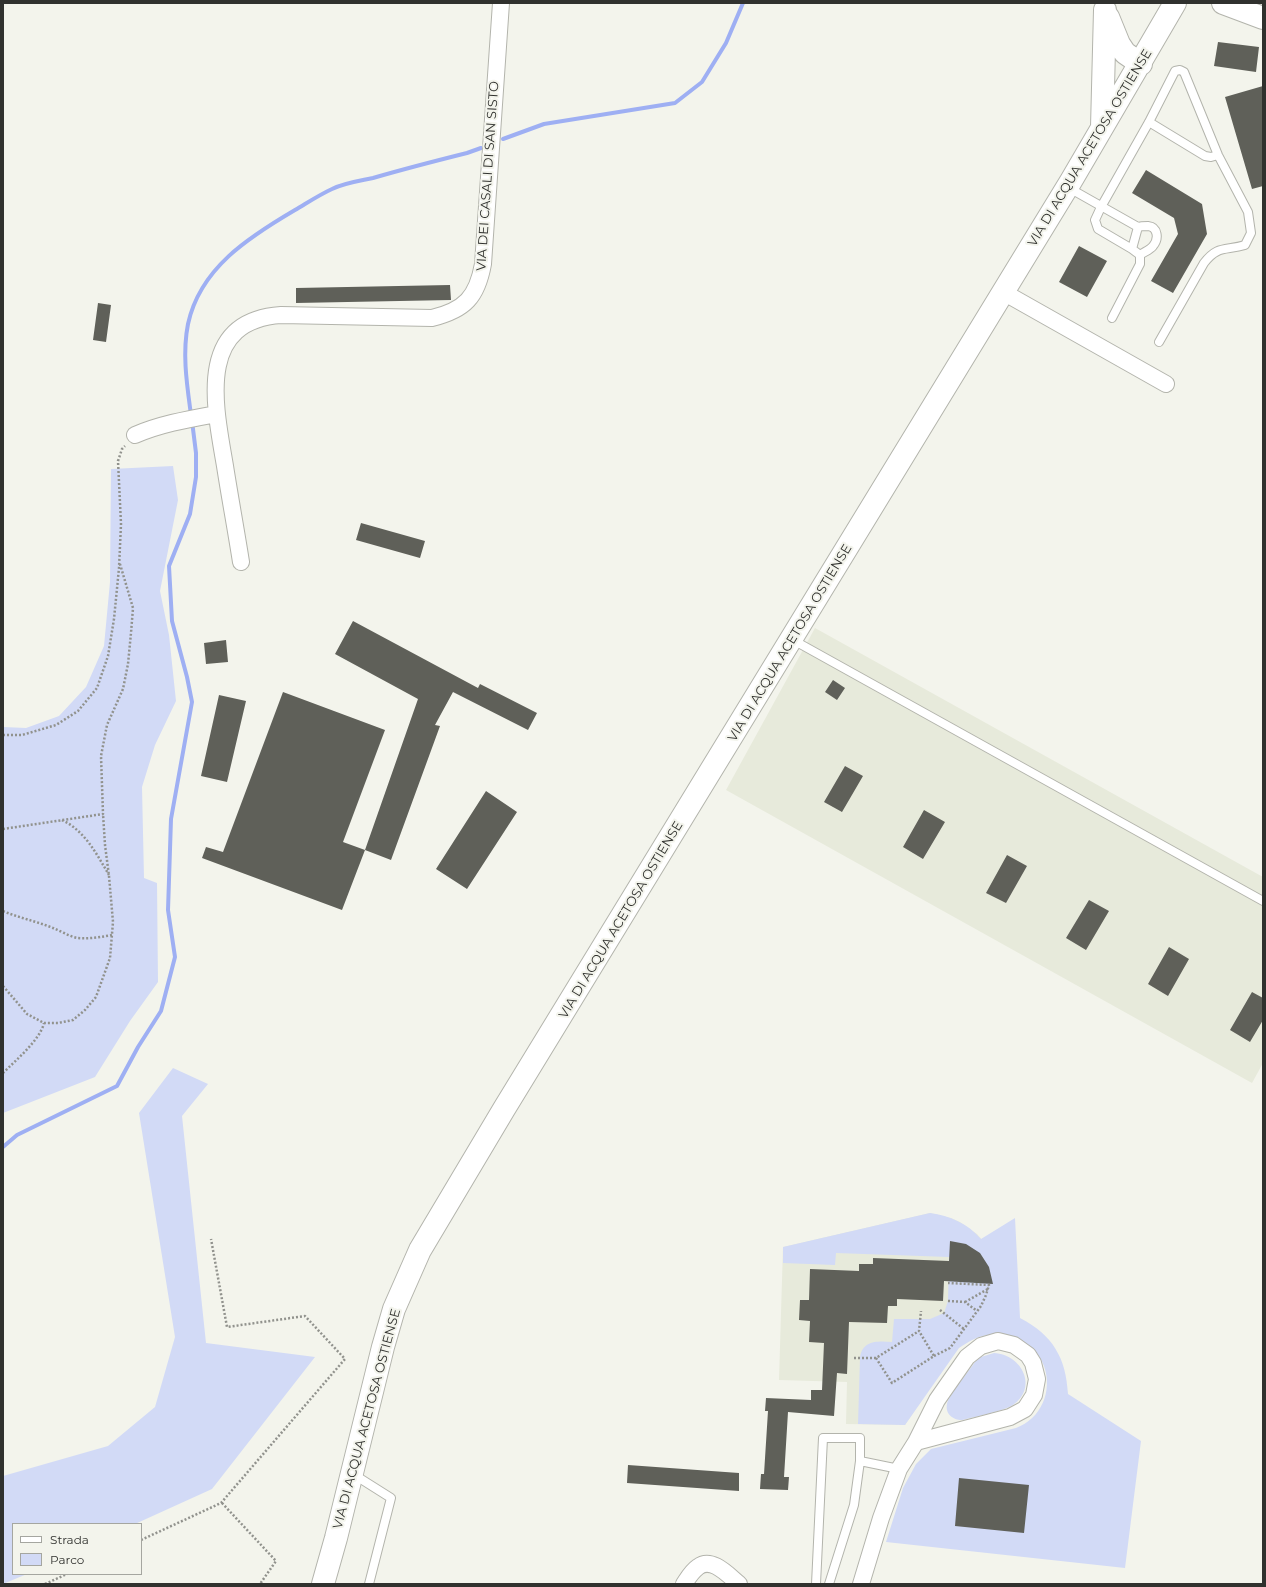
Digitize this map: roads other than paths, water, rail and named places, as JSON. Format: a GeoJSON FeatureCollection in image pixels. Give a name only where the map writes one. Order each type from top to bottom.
{"type":"FeatureCollection","features":[{"type":"Feature","properties":{"kind":"street","name":"VIA DEI CASALI DI SAN SISTO"},"geometry":{"type":"LineString","coordinates":[[241,562],[216,414],[215,389],[217,365],[220,355],[232,336],[250,323],[270,316],[432,318],[448,314],[462,306],[473,294],[480,280],[483,264],[501,3]]}},
{"type":"Feature","properties":{"kind":"street","name":"VIA DI ACQUA ACETOSA OSTIENSE"},"geometry":{"type":"LineString","coordinates":[[323,1584],[394,1309],[420,1250],[504,1109],[1068,187],[1141,64],[1175,3]]}},
{"type":"Feature","properties":{"kind":"street"},"geometry":{"type":"LineString","coordinates":[[1223,3],[1263,18]]}},
{"type":"Feature","properties":{"kind":"street"},"geometry":{"type":"LineString","coordinates":[[1104,6],[1119,44],[1125,53],[1141,64]]}},
{"type":"Feature","properties":{"kind":"street"},"geometry":{"type":"LineString","coordinates":[[1102,130],[1104,6]]}},
{"type":"Feature","properties":{"kind":"street"},"geometry":{"type":"LineString","coordinates":[[1003,292],[1166,384]]}},
{"type":"Feature","properties":{"kind":"street"},"geometry":{"type":"LineString","coordinates":[[135,435],[180,421],[216,414]]}},
{"type":"Feature","properties":{"kind":"street"},"geometry":{"type":"LineString","coordinates":[[861,1584],[881,1518],[899,1469],[916,1442],[937,1400],[973,1351],[980,1346],[998,1341],[1014,1345],[1028,1355],[1033,1363],[1037,1379],[1034,1395],[1024,1409],[1010,1417],[916,1442]]}},
{"type":"Feature","properties":{"kind":"street"},"geometry":{"type":"LineString","coordinates":[[684,1584],[699,1566],[708,1563],[739,1584]]}},
{"type":"Feature","properties":{"kind":"lane"},"geometry":{"type":"LineString","coordinates":[[1140,255],[1098,230],[1095,220],[1149,122],[1175,71],[1180,70],[1184,72],[1218,155],[1248,212],[1251,233],[1245,244],[1234,248],[1218,249],[1210,255],[1159,342]]}},
{"type":"Feature","properties":{"kind":"lane"},"geometry":{"type":"LineString","coordinates":[[1149,122],[1205,156],[1211,157],[1218,155]]}},
{"type":"Feature","properties":{"kind":"lane"},"geometry":{"type":"LineString","coordinates":[[1068,187],[1138,227],[1148,226],[1153,228],[1156,233],[1156,240],[1153,246],[1140,255]]}},
{"type":"Feature","properties":{"kind":"lane"},"geometry":{"type":"LineString","coordinates":[[1132,249],[1138,227]]}},
{"type":"Feature","properties":{"kind":"lane"},"geometry":{"type":"LineString","coordinates":[[1112,318],[1140,264],[1140,255]]}},
{"type":"Feature","properties":{"kind":"lane"},"geometry":{"type":"LineString","coordinates":[[792,640],[1263,901]]}},
{"type":"Feature","properties":{"kind":"lane"},"geometry":{"type":"LineString","coordinates":[[816,1584],[823,1438],[860,1438],[860,1461],[854,1505],[829,1584]]}},
{"type":"Feature","properties":{"kind":"lane"},"geometry":{"type":"LineString","coordinates":[[860,1461],[899,1469]]}},
{"type":"Feature","properties":{"kind":"lane"},"geometry":{"type":"LineString","coordinates":[[352,1473],[392,1498],[369,1584]]}},
{"type":"Feature","properties":{"kind":"waterway"},"geometry":{"type":"LineString","coordinates":[[503,139],[544,124],[675,103],[702,82],[726,43],[743,3]]}},
{"type":"Feature","properties":{"kind":"waterway"},"geometry":{"type":"LineString","coordinates":[[191,415],[185,358],[188,324],[194,304],[203,286],[215,270],[229,256],[261,231],[327,191],[347,184],[481,148]]}},
{"type":"Feature","properties":{"kind":"waterway"},"geometry":{"type":"LineString","coordinates":[[3,1147],[17,1135],[117,1086],[138,1047],[161,1011],[175,957],[168,910],[171,819],[192,702],[172,621],[169,566],[190,514],[196,477],[196,453],[192,421]]}}]}
